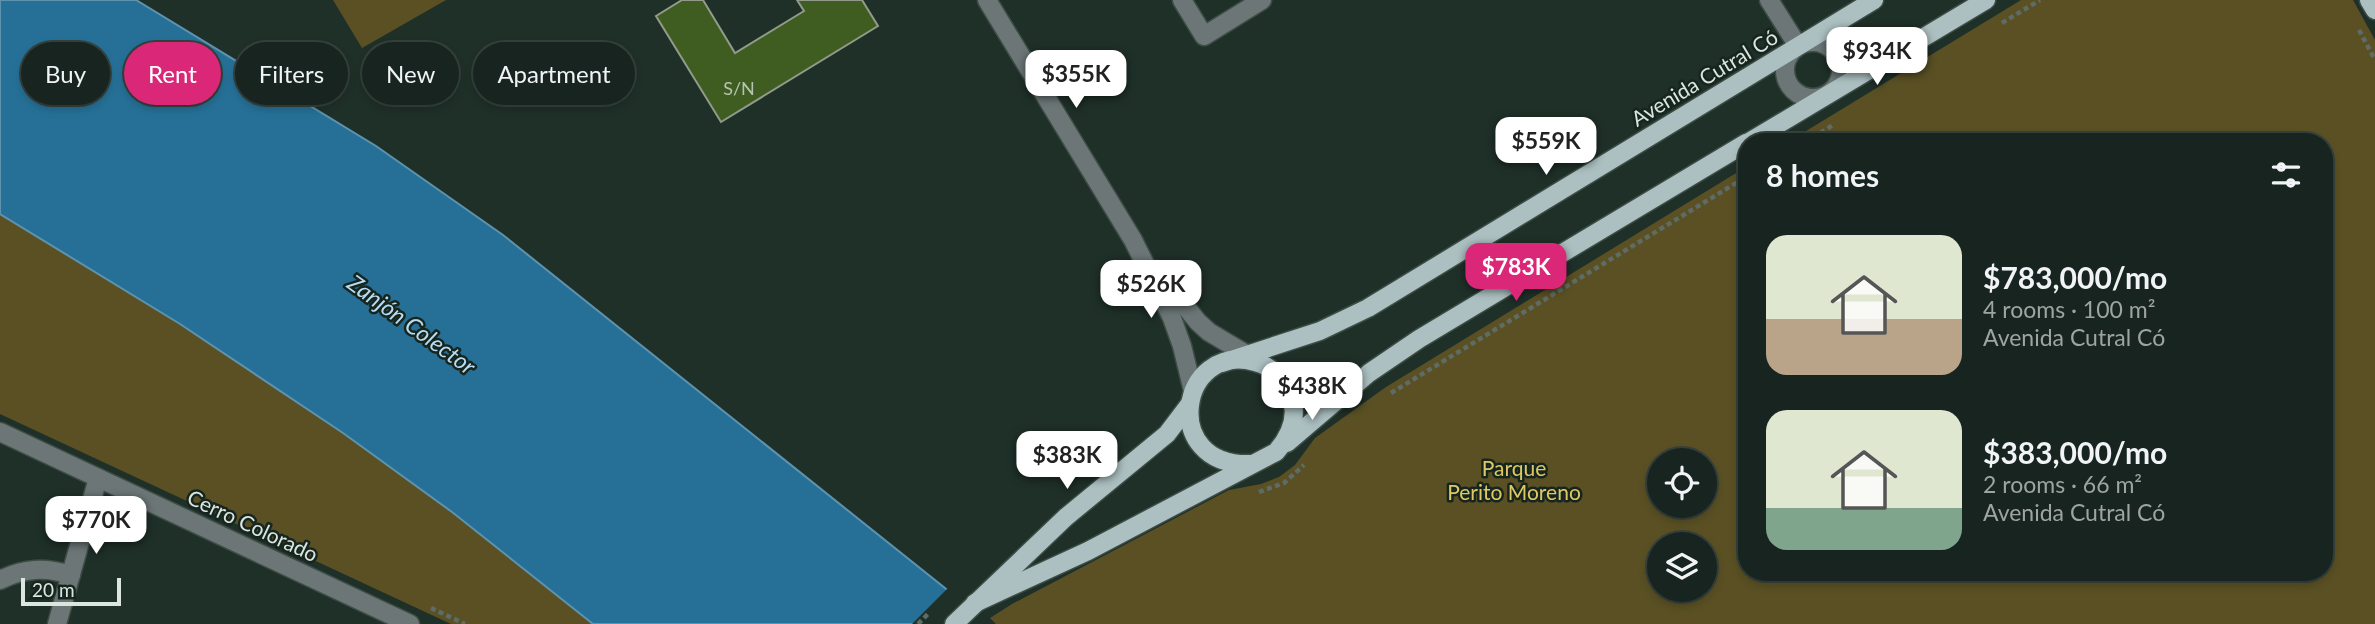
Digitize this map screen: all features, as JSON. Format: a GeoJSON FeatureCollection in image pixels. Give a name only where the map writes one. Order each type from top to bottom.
{"type":"FeatureCollection","features":[{"type":"Feature","properties":{"kind":"main road","name":"Avenida Cutral Có"},"geometry":{"type":"LineString","coordinates":[[954,624],[1066,517],[1167,434],[1191,398],[1199,380],[1209,369],[1320,331],[1368,308],[1874,0]]}},
{"type":"Feature","properties":{"kind":"main road","name":"Avenida Cutral Có"},"geometry":{"type":"LineString","coordinates":[[1763,133],[1986,0]]}},
{"type":"Feature","properties":{"kind":"main road"},"geometry":{"type":"LineString","coordinates":[[2369,0],[2375,10]]}},
{"type":"Feature","properties":{"kind":"main road","name":"Avenida Cutral Có"},"geometry":{"type":"LineString","coordinates":[[975,603],[1088,551],[1250,464],[1264,460],[1369,373],[1419,339],[1738,148]]}},
{"type":"Feature","properties":{"kind":"main road"},"geometry":{"type":"LineString","coordinates":[[1222,363],[1249,360],[1264,364],[1276,372],[1286,384],[1293,405],[1292,426],[1286,440],[1276,452]]}},
{"type":"Feature","properties":{"kind":"main road"},"geometry":{"type":"LineString","coordinates":[[1191,398],[1188,419],[1199,444],[1221,461],[1235,465],[1250,464]]}},
{"type":"Feature","properties":{"kind":"street"},"geometry":{"type":"LineString","coordinates":[[987,0],[1133,240],[1172,318],[1182,346],[1191,398]]}},
{"type":"Feature","properties":{"kind":"street"},"geometry":{"type":"LineString","coordinates":[[1182,0],[1204,36],[1262,0]]}},
{"type":"Feature","properties":{"kind":"street"},"geometry":{"type":"LineString","coordinates":[[1769,0],[1798,46]]}},
{"type":"Feature","properties":{"kind":"street"},"geometry":{"type":"LineString","coordinates":[[1816,42],[1832,50],[1837,56],[1841,73],[1834,89],[1827,95],[1808,98],[1791,89],[1785,71],[1791,52],[1798,46],[1816,42]]}},
{"type":"Feature","properties":{"kind":"street"},"geometry":{"type":"LineString","coordinates":[[1133,240],[1198,322],[1221,341],[1264,364]]}},
{"type":"Feature","properties":{"kind":"street","name":"Cerro Colorado"},"geometry":{"type":"LineString","coordinates":[[0,432],[410,624]]}},
{"type":"Feature","properties":{"kind":"street"},"geometry":{"type":"LineString","coordinates":[[57,624],[98,478]]}},
{"type":"Feature","properties":{"kind":"street"},"geometry":{"type":"LineString","coordinates":[[0,580],[32,569],[71,575]]}},
{"type":"Feature","properties":{"kind":"green space"},"geometry":{"type":"Polygon","coordinates":[[[333,0],[446,0],[372,42],[362,42],[362,48],[333,0]]]}},
{"type":"Feature","properties":{"kind":"green space","name":"Parque Perito Moreno"},"geometry":{"type":"Polygon","coordinates":[[[2021,0],[2353,0],[2375,40],[2375,624],[996,624],[990,618],[1229,490],[1261,484],[1279,477],[1295,465],[1315,438],[1386,387],[1738,172],[1738,581],[2333,581],[2333,133],[1803,133],[2021,0]]]}},
{"type":"Feature","properties":{"kind":"green space"},"geometry":{"type":"Polygon","coordinates":[[[0,214],[173,320],[343,432],[470,526],[593,624],[451,624],[0,414],[0,214]]]}},
{"type":"Feature","properties":{"kind":"water","name":"Zanjón Colector"},"geometry":{"type":"Polygon","coordinates":[[[0,0],[136,0],[205,42],[124,42],[124,105],[221,105],[221,52],[235,60],[235,105],[309,105],[376,146],[503,235],[990,624],[593,624],[452,512],[343,433],[180,324],[0,214],[0,0]]]}},
{"type":"Feature","properties":{"kind":"pier"},"geometry":{"type":"Polygon","coordinates":[[[949,587],[992,621],[994,624],[912,624],[949,587]]]}},
{"type":"Feature","properties":{"kind":"building"},"geometry":{"type":"Polygon","coordinates":[[[682,0],[703,0],[735,53],[804,11],[797,0],[862,0],[878,26],[721,122],[656,16],[682,0]]]}}]}
